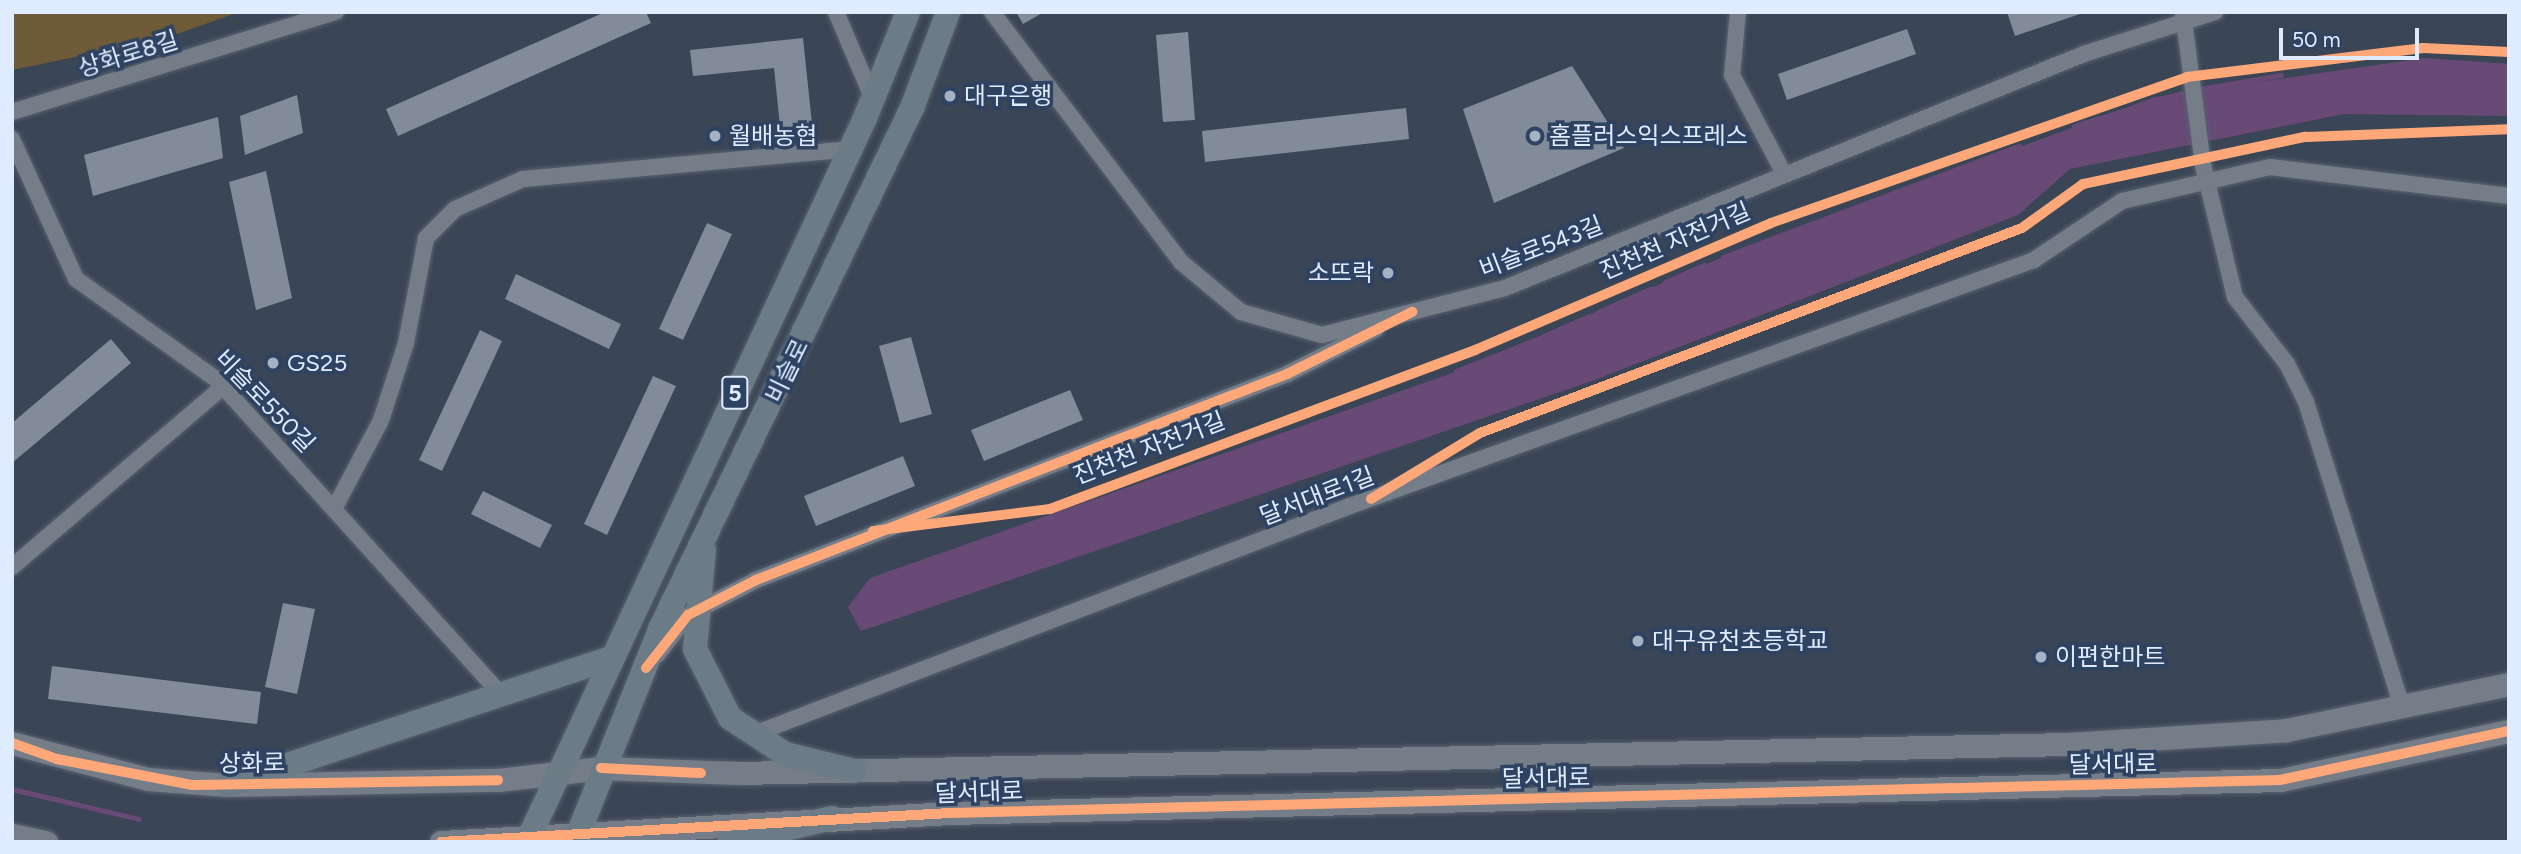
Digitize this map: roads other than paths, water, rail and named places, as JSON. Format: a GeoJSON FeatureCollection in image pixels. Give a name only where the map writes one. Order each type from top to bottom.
{"type":"FeatureCollection","features":[{"type":"Feature","properties":{"kind":"main road","name":"비슬로"},"geometry":{"type":"LineString","coordinates":[[528,838],[555,772],[612,658],[850,149],[908,12]]}},
{"type":"Feature","properties":{"kind":"main road","name":"비슬로"},"geometry":{"type":"LineString","coordinates":[[577,836],[601,768],[704,538],[912,108],[948,12]]}},
{"type":"Feature","properties":{"kind":"main road"},"geometry":{"type":"LineString","coordinates":[[704,538],[701,605],[695,649],[730,718],[785,754],[855,771]]}},
{"type":"Feature","properties":{"kind":"main road"},"geometry":{"type":"LineString","coordinates":[[227,785],[612,658]]}},
{"type":"Feature","properties":{"kind":"main road","name":"달서대로"},"geometry":{"type":"LineString","coordinates":[[701,773],[2067,744],[2287,730],[2509,684]]}},
{"type":"Feature","properties":{"kind":"main road","name":"달서대로"},"geometry":{"type":"LineString","coordinates":[[577,836],[832,818],[2280,780],[2509,731]]}},
{"type":"Feature","properties":{"kind":"main road","name":"상화로"},"geometry":{"type":"LineString","coordinates":[[12,743],[148,779],[227,785],[498,780],[601,768],[701,773]]}},
{"type":"Feature","properties":{"kind":"main road"},"geometry":{"type":"LineString","coordinates":[[729,842],[832,818]]}},
{"type":"Feature","properties":{"kind":"main road"},"geometry":{"type":"LineString","coordinates":[[12,835],[46,842]]}},
{"type":"Feature","properties":{"kind":"main road"},"geometry":{"type":"LineString","coordinates":[[441,842],[577,836]]}},
{"type":"Feature","properties":{"kind":"street","name":"상화로8길"},"geometry":{"type":"LineString","coordinates":[[12,112],[336,12]]}},
{"type":"Feature","properties":{"kind":"street"},"geometry":{"type":"LineString","coordinates":[[836,12],[873,99]]}},
{"type":"Feature","properties":{"kind":"street","name":"비슬로543길"},"geometry":{"type":"LineString","coordinates":[[992,12],[1181,262],[1241,312],[1322,335],[1504,288],[2084,54],[2184,17],[2215,12]]}},
{"type":"Feature","properties":{"kind":"street"},"geometry":{"type":"LineString","coordinates":[[1738,12],[1732,75],[1780,166]]}},
{"type":"Feature","properties":{"kind":"street"},"geometry":{"type":"LineString","coordinates":[[2184,17],[2206,184],[2235,297],[2287,364],[2306,402],[2402,707]]}},
{"type":"Feature","properties":{"kind":"street","name":"비슬로550길"},"geometry":{"type":"LineString","coordinates":[[12,139],[76,279],[223,387],[335,507],[502,695]]}},
{"type":"Feature","properties":{"kind":"street"},"geometry":{"type":"LineString","coordinates":[[335,507],[381,420],[406,343],[426,238],[455,209],[523,179],[850,149]]}},
{"type":"Feature","properties":{"kind":"street","name":"달서대로1길"},"geometry":{"type":"LineString","coordinates":[[754,734],[1350,506],[2034,260],[2122,201],[2206,184],[2270,167],[2509,197]]}},
{"type":"Feature","properties":{"kind":"street"},"geometry":{"type":"LineString","coordinates":[[646,668],[701,605],[982,487],[1287,374],[1412,312]]}},
{"type":"Feature","properties":{"kind":"street"},"geometry":{"type":"LineString","coordinates":[[12,567],[223,387]]}},
{"type":"Feature","properties":{"kind":"waterway"},"geometry":{"type":"LineString","coordinates":[[2194,90],[2281,75]]}},
{"type":"Feature","properties":{"kind":"waterway"},"geometry":{"type":"LineString","coordinates":[[2074,126],[2181,93]]}},
{"type":"Feature","properties":{"kind":"waterway"},"geometry":{"type":"LineString","coordinates":[[1723,257],[2019,146]]}},
{"type":"Feature","properties":{"kind":"waterway"},"geometry":{"type":"LineString","coordinates":[[1665,282],[1704,265]]}},
{"type":"Feature","properties":{"kind":"waterway"},"geometry":{"type":"LineString","coordinates":[[1598,312],[1650,289]]}},
{"type":"Feature","properties":{"kind":"waterway"},"geometry":{"type":"LineString","coordinates":[[1544,336],[1589,316]]}},
{"type":"Feature","properties":{"kind":"waterway"},"geometry":{"type":"LineString","coordinates":[[1456,371],[1535,340]]}},
{"type":"Feature","properties":{"kind":"waterway"},"geometry":{"type":"LineString","coordinates":[[12,789],[139,819]]}},
{"type":"Feature","properties":{"kind":"place","name":"대구은행"},"geometry":{"type":"Point","coordinates":[950,96]}},
{"type":"Feature","properties":{"kind":"place","name":"월배농협"},"geometry":{"type":"Point","coordinates":[715,136]}},
{"type":"Feature","properties":{"kind":"place","name":"홈플러스익스프레스"},"geometry":{"type":"Point","coordinates":[1535,136]}},
{"type":"Feature","properties":{"kind":"place","name":"소뜨락"},"geometry":{"type":"Point","coordinates":[1388,273]}},
{"type":"Feature","properties":{"kind":"place","name":"GS25"},"geometry":{"type":"Point","coordinates":[273,363]}},
{"type":"Feature","properties":{"kind":"place","name":"대구유천초등학교"},"geometry":{"type":"Point","coordinates":[1638,641]}},
{"type":"Feature","properties":{"kind":"place","name":"이편한마트"},"geometry":{"type":"Point","coordinates":[2041,657]}}]}
